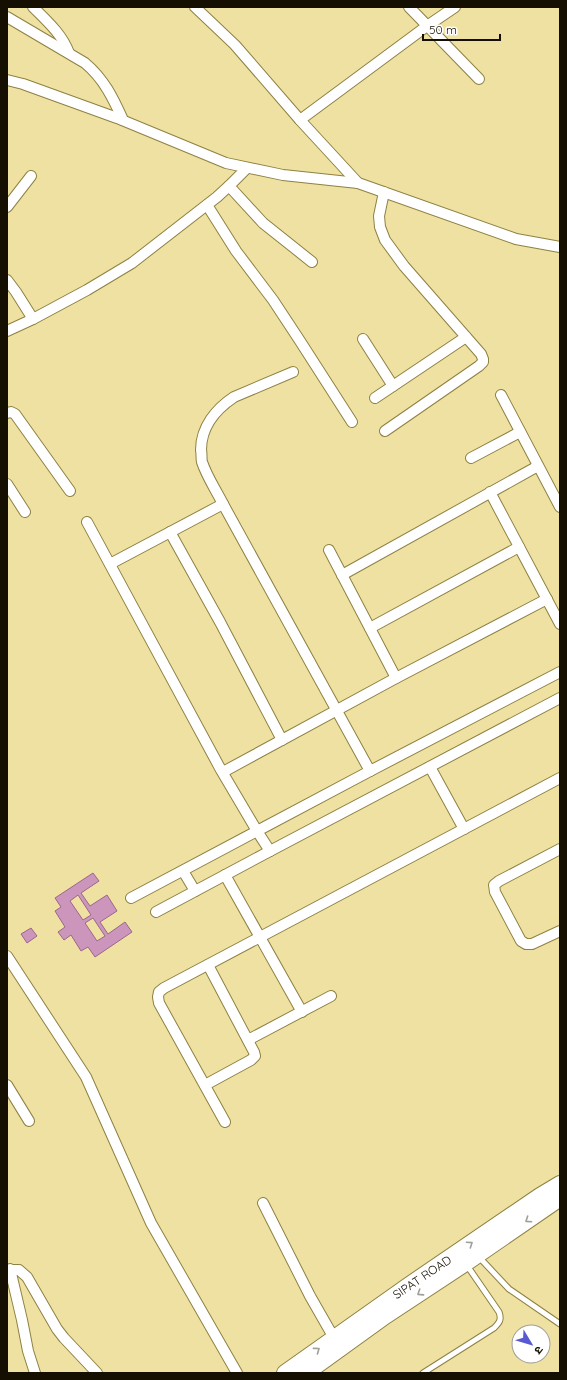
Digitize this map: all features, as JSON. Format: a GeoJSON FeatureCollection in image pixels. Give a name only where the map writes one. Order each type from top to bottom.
{"type":"FeatureCollection","features":[{"type":"Feature","properties":{"kind":"highway","name":"SIPAT ROAD"},"geometry":{"type":"LineString","coordinates":[[285,1373],[408,1286],[560,1184]]}},
{"type":"Feature","properties":{"kind":"highway","name":"SIPAT ROAD"},"geometry":{"type":"LineString","coordinates":[[306,1373],[385,1316],[472,1259],[560,1198]]}},
{"type":"Feature","properties":{"kind":"street"},"geometry":{"type":"LineString","coordinates":[[33,7],[61,37],[66,45],[68,53]]}},
{"type":"Feature","properties":{"kind":"street"},"geometry":{"type":"LineString","coordinates":[[195,7],[216,25],[245,56],[300,120],[358,183]]}},
{"type":"Feature","properties":{"kind":"street"},"geometry":{"type":"LineString","coordinates":[[409,7],[479,79]]}},
{"type":"Feature","properties":{"kind":"street"},"geometry":{"type":"LineString","coordinates":[[300,120],[455,7]]}},
{"type":"Feature","properties":{"kind":"street"},"geometry":{"type":"LineString","coordinates":[[7,17],[85,63],[95,71],[112,96],[123,120]]}},
{"type":"Feature","properties":{"kind":"street"},"geometry":{"type":"LineString","coordinates":[[7,80],[23,84],[123,120],[226,163],[283,175],[358,183],[516,239],[560,247]]}},
{"type":"Feature","properties":{"kind":"street"},"geometry":{"type":"LineString","coordinates":[[7,331],[87,290],[132,263],[229,186],[247,168]]}},
{"type":"Feature","properties":{"kind":"street"},"geometry":{"type":"LineString","coordinates":[[7,207],[31,176]]}},
{"type":"Feature","properties":{"kind":"street"},"geometry":{"type":"LineString","coordinates":[[229,186],[263,223],[312,262]]}},
{"type":"Feature","properties":{"kind":"street"},"geometry":{"type":"LineString","coordinates":[[384,192],[379,216],[380,227],[385,240],[404,266],[483,358],[483,362],[385,431]]}},
{"type":"Feature","properties":{"kind":"street"},"geometry":{"type":"LineString","coordinates":[[207,204],[236,251],[273,300],[352,422]]}},
{"type":"Feature","properties":{"kind":"street"},"geometry":{"type":"LineString","coordinates":[[7,280],[33,319]]}},
{"type":"Feature","properties":{"kind":"street"},"geometry":{"type":"LineString","coordinates":[[375,398],[466,337]]}},
{"type":"Feature","properties":{"kind":"street"},"geometry":{"type":"LineString","coordinates":[[363,340],[393,386]]}},
{"type":"Feature","properties":{"kind":"street"},"geometry":{"type":"LineString","coordinates":[[294,372],[234,397],[216,411],[204,433],[201,445],[202,461],[223,504],[370,771]]}},
{"type":"Feature","properties":{"kind":"street"},"geometry":{"type":"LineString","coordinates":[[500,395],[560,507]]}},
{"type":"Feature","properties":{"kind":"street"},"geometry":{"type":"LineString","coordinates":[[7,413],[11,412],[15,414],[70,491]]}},
{"type":"Feature","properties":{"kind":"street"},"geometry":{"type":"LineString","coordinates":[[471,458],[520,432]]}},
{"type":"Feature","properties":{"kind":"street"},"geometry":{"type":"LineString","coordinates":[[342,575],[538,466]]}},
{"type":"Feature","properties":{"kind":"street"},"geometry":{"type":"LineString","coordinates":[[7,484],[26,512]]}},
{"type":"Feature","properties":{"kind":"street"},"geometry":{"type":"LineString","coordinates":[[490,492],[560,624]]}},
{"type":"Feature","properties":{"kind":"street"},"geometry":{"type":"LineString","coordinates":[[110,564],[223,504]]}},
{"type":"Feature","properties":{"kind":"street"},"geometry":{"type":"LineString","coordinates":[[88,522],[223,772],[270,851]]}},
{"type":"Feature","properties":{"kind":"street"},"geometry":{"type":"LineString","coordinates":[[170,532],[220,622],[282,740]]}},
{"type":"Feature","properties":{"kind":"street"},"geometry":{"type":"LineString","coordinates":[[370,628],[519,547]]}},
{"type":"Feature","properties":{"kind":"street"},"geometry":{"type":"LineString","coordinates":[[329,550],[396,678]]}},
{"type":"Feature","properties":{"kind":"street"},"geometry":{"type":"LineString","coordinates":[[223,772],[396,678],[547,599]]}},
{"type":"Feature","properties":{"kind":"street"},"geometry":{"type":"LineString","coordinates":[[131,898],[560,672]]}},
{"type":"Feature","properties":{"kind":"street"},"geometry":{"type":"LineString","coordinates":[[156,912],[560,698]]}},
{"type":"Feature","properties":{"kind":"street"},"geometry":{"type":"LineString","coordinates":[[430,767],[464,830]]}},
{"type":"Feature","properties":{"kind":"street"},"geometry":{"type":"LineString","coordinates":[[225,1122],[159,1003],[158,997],[160,992],[164,988],[560,778]]}},
{"type":"Feature","properties":{"kind":"street"},"geometry":{"type":"LineString","coordinates":[[560,849],[494,885],[495,892],[521,941],[526,944],[532,944],[560,930]]}},
{"type":"Feature","properties":{"kind":"street"},"geometry":{"type":"LineString","coordinates":[[183,871],[195,891]]}},
{"type":"Feature","properties":{"kind":"street"},"geometry":{"type":"LineString","coordinates":[[225,875],[302,1012]]}},
{"type":"Feature","properties":{"kind":"street"},"geometry":{"type":"LineString","coordinates":[[9,962],[86,1077],[151,1223],[237,1373]]}},
{"type":"Feature","properties":{"kind":"street"},"geometry":{"type":"LineString","coordinates":[[205,1085],[251,1060],[255,1056],[208,965]]}},
{"type":"Feature","properties":{"kind":"street"},"geometry":{"type":"LineString","coordinates":[[248,1040],[331,996]]}},
{"type":"Feature","properties":{"kind":"street"},"geometry":{"type":"LineString","coordinates":[[7,1085],[29,1122]]}},
{"type":"Feature","properties":{"kind":"street"},"geometry":{"type":"LineString","coordinates":[[264,1203],[310,1296],[334,1338]]}},
{"type":"Feature","properties":{"kind":"street"},"geometry":{"type":"LineString","coordinates":[[36,1373],[28,1351],[22,1320],[8,1270],[19,1270],[27,1277],[57,1329],[97,1373]]}},
{"type":"Feature","properties":{"kind":"lane"},"geometry":{"type":"LineString","coordinates":[[472,1259],[510,1289],[560,1324]]}},
{"type":"Feature","properties":{"kind":"lane"},"geometry":{"type":"LineString","coordinates":[[423,1373],[494,1328],[499,1323],[501,1318],[499,1312],[472,1259]]}},
{"type":"Feature","properties":{"kind":"building"},"geometry":{"type":"Polygon","coordinates":[[[93,873],[99,881],[81,893],[90,906],[107,895],[117,911],[100,922],[108,934],[125,922],[132,932],[95,957],[88,947],[81,951],[71,935],[64,940],[58,932],[65,927],[55,911],[61,907],[55,898],[93,873]],[[78,895],[70,901],[83,920],[91,915],[78,895]],[[93,918],[85,923],[97,941],[105,936],[93,918]]]}},
{"type":"Feature","properties":{"kind":"building"},"geometry":{"type":"Polygon","coordinates":[[[31,928],[37,936],[27,943],[21,934],[31,928]]]}}]}
